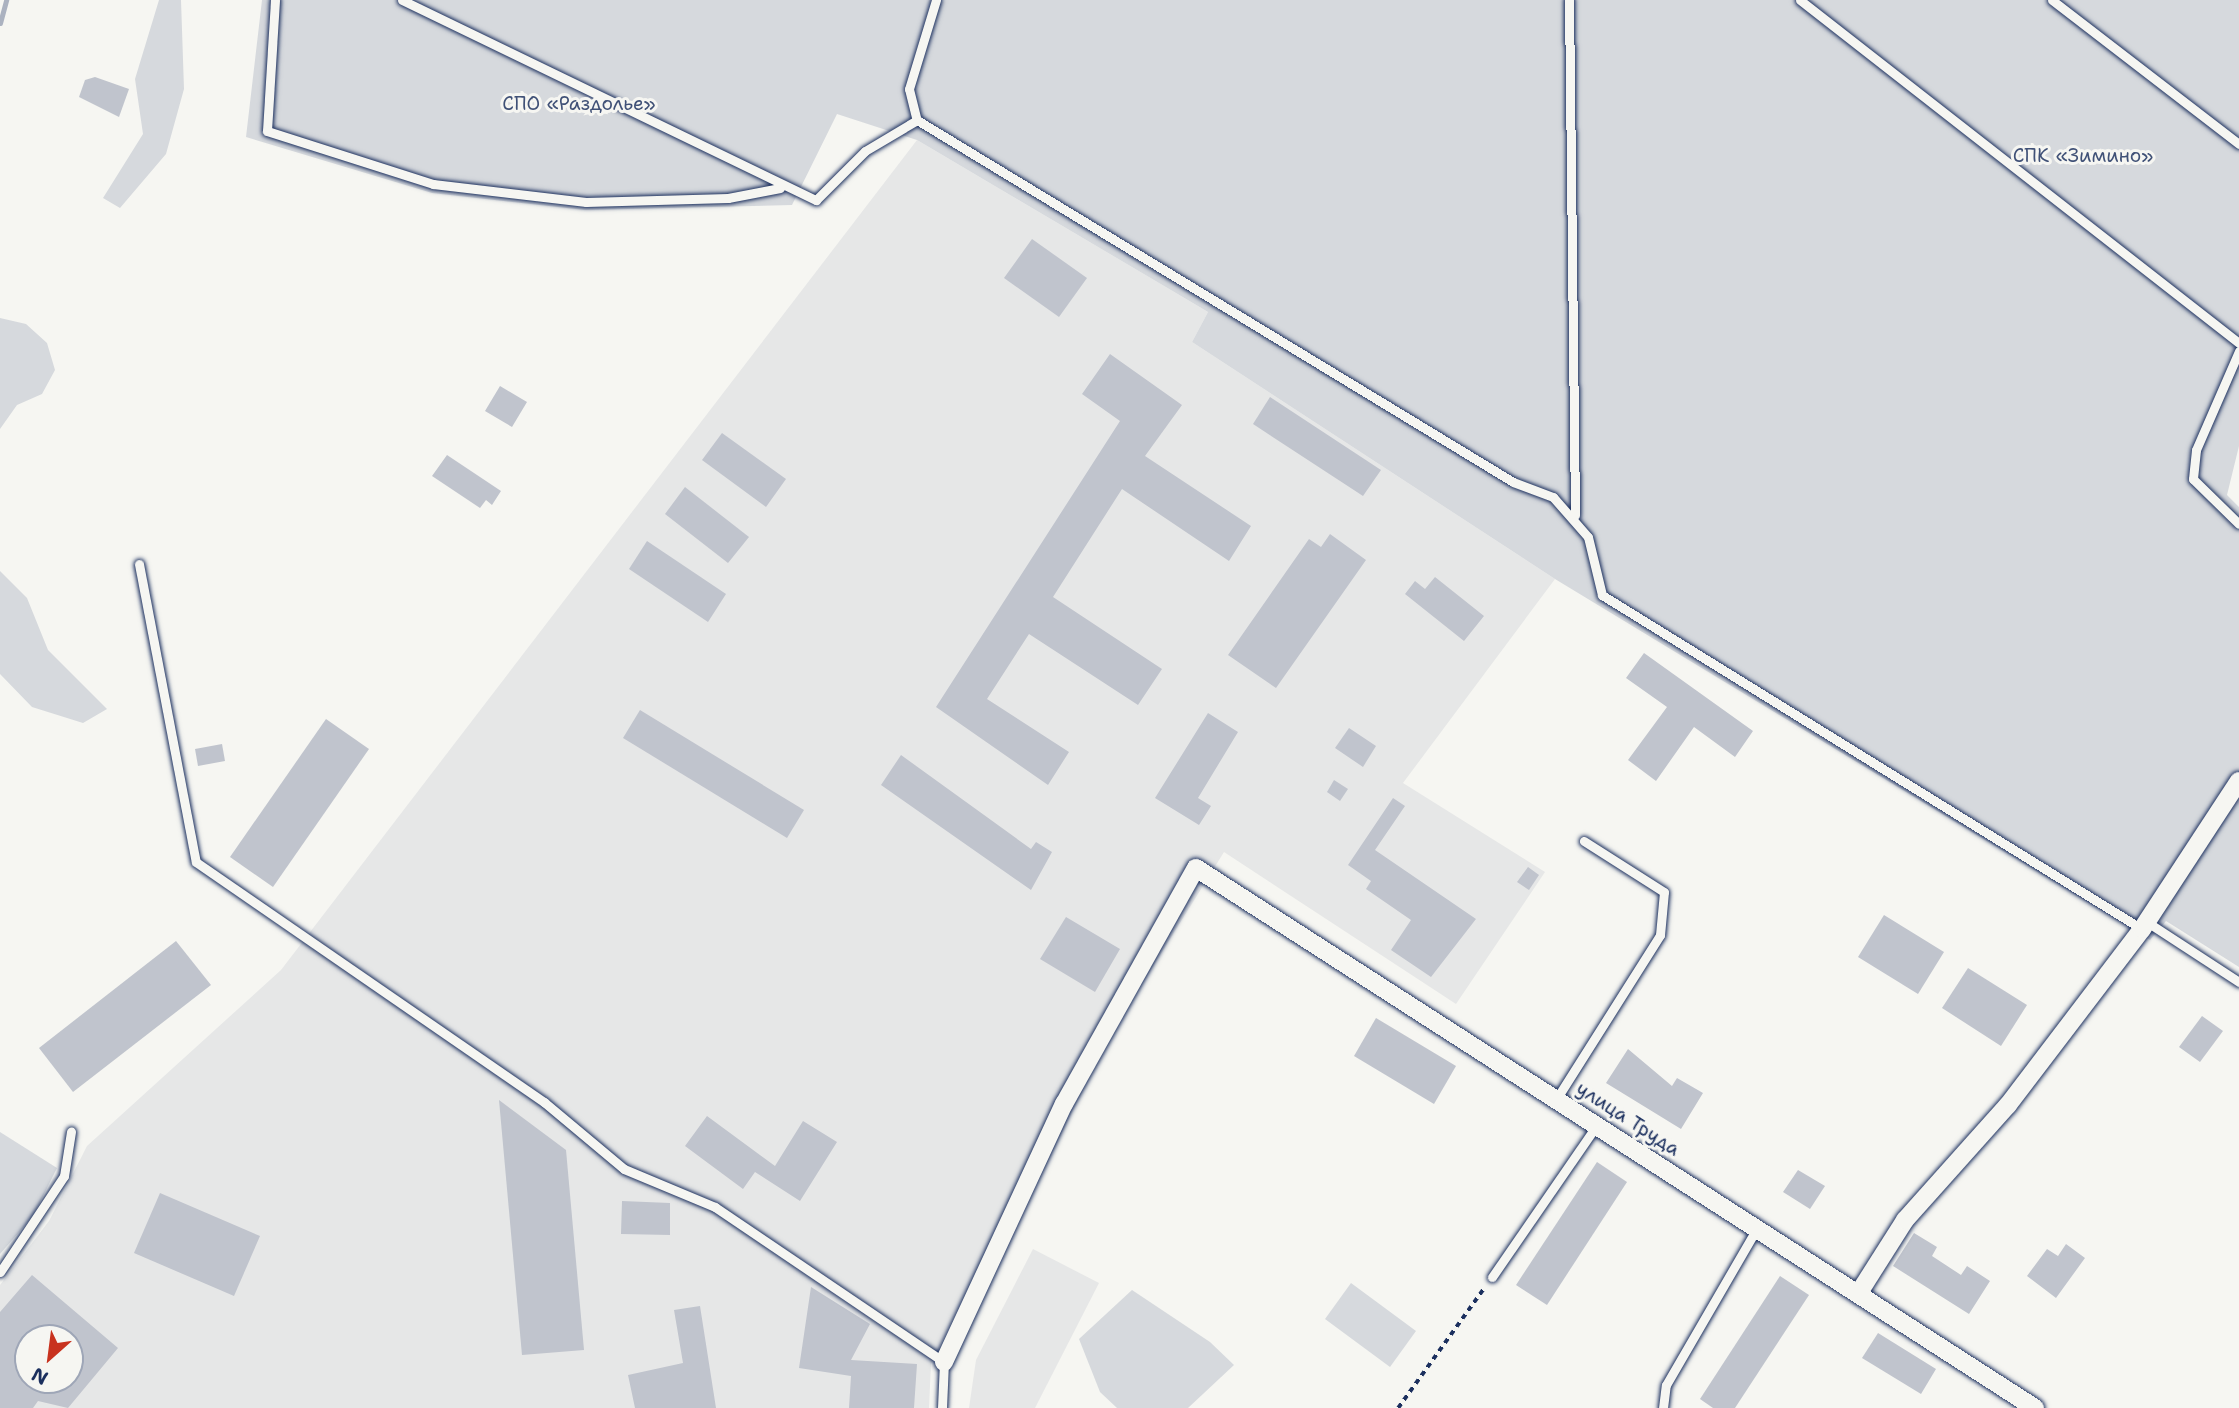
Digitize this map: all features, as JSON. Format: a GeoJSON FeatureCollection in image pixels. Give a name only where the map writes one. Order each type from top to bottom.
{"type":"FeatureCollection","features":[{"type":"Feature","properties":{"kind":"street"},"geometry":{"type":"LineString","coordinates":[[1860,1291],[1905,1220],[2008,1105],[2145,925],[2239,780]]}},
{"type":"Feature","properties":{"kind":"street","name":"улица Труда"},"geometry":{"type":"LineString","coordinates":[[944,1362],[1064,1104],[1196,868],[1860,1291],[2035,1408]]}},
{"type":"Feature","properties":{"kind":"lane"},"geometry":{"type":"LineString","coordinates":[[275,0],[267,131],[433,184],[586,202],[728,198],[780,188]]}},
{"type":"Feature","properties":{"kind":"lane"},"geometry":{"type":"LineString","coordinates":[[402,0],[780,188],[816,200],[865,151],[917,120]]}},
{"type":"Feature","properties":{"kind":"lane"},"geometry":{"type":"LineString","coordinates":[[936,0],[909,89],[917,120],[1575,515],[1588,537],[1602,594],[2239,982]]}},
{"type":"Feature","properties":{"kind":"lane"},"geometry":{"type":"LineString","coordinates":[[1569,0],[1575,515]]}},
{"type":"Feature","properties":{"kind":"lane"},"geometry":{"type":"LineString","coordinates":[[1800,0],[2239,343]]}},
{"type":"Feature","properties":{"kind":"lane"},"geometry":{"type":"LineString","coordinates":[[2052,0],[2239,144]]}},
{"type":"Feature","properties":{"kind":"lane"},"geometry":{"type":"LineString","coordinates":[[2239,351],[2196,450],[2193,479],[2212,504],[2239,524]]}},
{"type":"Feature","properties":{"kind":"lane"},"geometry":{"type":"LineString","coordinates":[[139,564],[195,862],[544,1102],[624,1169],[715,1207],[944,1362],[942,1408]]}},
{"type":"Feature","properties":{"kind":"lane"},"geometry":{"type":"LineString","coordinates":[[1557,1098],[1660,934],[1664,892],[1584,841]]}},
{"type":"Feature","properties":{"kind":"lane"},"geometry":{"type":"LineString","coordinates":[[1492,1277],[1598,1124]]}},
{"type":"Feature","properties":{"kind":"lane"},"geometry":{"type":"LineString","coordinates":[[0,1272],[64,1176],[71,1132]]}},
{"type":"Feature","properties":{"kind":"lane"},"geometry":{"type":"LineString","coordinates":[[1663,1408],[1667,1385],[1758,1227]]}},
{"type":"Feature","properties":{"kind":"path"},"geometry":{"type":"LineString","coordinates":[[1398,1408],[1492,1277]]}},
{"type":"Feature","properties":{"kind":"shaded area"},"geometry":{"type":"Polygon","coordinates":[[[917,140],[1208,312],[1192,342],[1555,579],[1403,783],[1545,872],[1456,1004],[1224,852],[1108,1039],[1018,1222],[1004,1215],[931,1364],[929,1408],[0,1408],[0,1285],[49,1221],[87,1146],[281,970],[917,140]]]}},
{"type":"Feature","properties":{"kind":"shaded area"},"geometry":{"type":"Polygon","coordinates":[[[1033,1249],[1099,1283],[1035,1408],[969,1408],[976,1360],[1033,1249]]]}},
{"type":"Feature","properties":{"kind":"green space"},"geometry":{"type":"Polygon","coordinates":[[[159,0],[181,0],[184,89],[166,154],[120,208],[103,198],[143,134],[135,79],[159,0]]]}},
{"type":"Feature","properties":{"kind":"green space"},"geometry":{"type":"Polygon","coordinates":[[[262,0],[2239,0],[2239,446],[2227,495],[2239,507],[2239,967],[2166,921],[2150,940],[1555,579],[1192,342],[1208,312],[917,140],[837,114],[792,205],[585,210],[432,193],[246,137],[262,0]]]}},
{"type":"Feature","properties":{"kind":"green space"},"geometry":{"type":"Polygon","coordinates":[[[0,318],[26,324],[47,343],[55,370],[42,394],[17,405],[0,429],[0,318]]]}},
{"type":"Feature","properties":{"kind":"green space"},"geometry":{"type":"Polygon","coordinates":[[[0,571],[27,598],[48,650],[107,709],[83,723],[32,707],[0,674],[0,571]]]}},
{"type":"Feature","properties":{"kind":"green space"},"geometry":{"type":"Polygon","coordinates":[[[0,1132],[57,1168],[33,1216],[0,1254],[0,1132]]]}},
{"type":"Feature","properties":{"kind":"green space"},"geometry":{"type":"Polygon","coordinates":[[[1351,1283],[1416,1331],[1390,1367],[1325,1319],[1351,1283]]]}},
{"type":"Feature","properties":{"kind":"green space"},"geometry":{"type":"Polygon","coordinates":[[[1132,1290],[1210,1342],[1234,1365],[1188,1408],[1117,1408],[1100,1392],[1079,1339],[1132,1290]]]}},
{"type":"Feature","properties":{"kind":"building"},"geometry":{"type":"Polygon","coordinates":[[[95,77],[129,89],[119,117],[79,97],[85,80],[95,77]]]}},
{"type":"Feature","properties":{"kind":"building"},"geometry":{"type":"Polygon","coordinates":[[[1032,239],[1087,278],[1059,317],[1004,278],[1032,239]]]}},
{"type":"Feature","properties":{"kind":"building"},"geometry":{"type":"Polygon","coordinates":[[[1110,354],[1182,405],[1145,456],[1251,526],[1229,561],[1122,489],[1053,597],[1162,669],[1138,705],[1029,634],[987,699],[1069,752],[1048,785],[936,707],[1120,421],[1082,394],[1110,354]]]}},
{"type":"Feature","properties":{"kind":"building"},"geometry":{"type":"Polygon","coordinates":[[[500,386],[527,402],[512,427],[485,411],[500,386]]]}},
{"type":"Feature","properties":{"kind":"building"},"geometry":{"type":"Polygon","coordinates":[[[1270,397],[1381,470],[1363,496],[1253,424],[1270,397]]]}},
{"type":"Feature","properties":{"kind":"building"},"geometry":{"type":"Polygon","coordinates":[[[722,433],[786,479],[766,507],[702,460],[722,433]]]}},
{"type":"Feature","properties":{"kind":"building"},"geometry":{"type":"Polygon","coordinates":[[[447,455],[501,491],[492,505],[486,500],[480,508],[432,476],[447,455]]]}},
{"type":"Feature","properties":{"kind":"building"},"geometry":{"type":"Polygon","coordinates":[[[685,487],[749,537],[728,563],[665,514],[685,487]]]}},
{"type":"Feature","properties":{"kind":"building"},"geometry":{"type":"Polygon","coordinates":[[[1330,534],[1366,560],[1276,688],[1228,655],[1309,539],[1321,547],[1330,534]]]}},
{"type":"Feature","properties":{"kind":"building"},"geometry":{"type":"Polygon","coordinates":[[[647,541],[726,594],[708,622],[629,569],[647,541]]]}},
{"type":"Feature","properties":{"kind":"building"},"geometry":{"type":"Polygon","coordinates":[[[1435,577],[1484,616],[1464,641],[1405,594],[1415,581],[1425,589],[1435,577]]]}},
{"type":"Feature","properties":{"kind":"building"},"geometry":{"type":"Polygon","coordinates":[[[1644,653],[1753,731],[1735,757],[1694,727],[1656,781],[1628,760],[1667,707],[1626,678],[1644,653]]]}},
{"type":"Feature","properties":{"kind":"building"},"geometry":{"type":"Polygon","coordinates":[[[640,710],[804,810],[787,838],[623,738],[640,710]]]}},
{"type":"Feature","properties":{"kind":"building"},"geometry":{"type":"Polygon","coordinates":[[[1208,713],[1238,732],[1198,798],[1211,806],[1199,825],[1155,798],[1208,713]]]}},
{"type":"Feature","properties":{"kind":"building"},"geometry":{"type":"Polygon","coordinates":[[[326,719],[369,749],[273,887],[230,857],[326,719]]]}},
{"type":"Feature","properties":{"kind":"building"},"geometry":{"type":"Polygon","coordinates":[[[1349,728],[1376,746],[1363,767],[1335,748],[1349,728]]]}},
{"type":"Feature","properties":{"kind":"building"},"geometry":{"type":"Polygon","coordinates":[[[222,744],[225,761],[198,766],[195,749],[222,744]]]}},
{"type":"Feature","properties":{"kind":"building"},"geometry":{"type":"Polygon","coordinates":[[[901,755],[1031,849],[1036,842],[1052,852],[1031,890],[881,785],[901,755]]]}},
{"type":"Feature","properties":{"kind":"building"},"geometry":{"type":"Polygon","coordinates":[[[1334,780],[1348,789],[1340,801],[1327,792],[1334,780]]]}},
{"type":"Feature","properties":{"kind":"building"},"geometry":{"type":"Polygon","coordinates":[[[1393,798],[1405,806],[1375,850],[1476,919],[1431,977],[1391,950],[1411,920],[1366,889],[1371,881],[1348,865],[1393,798]]]}},
{"type":"Feature","properties":{"kind":"building"},"geometry":{"type":"Polygon","coordinates":[[[1528,867],[1539,875],[1529,890],[1517,882],[1528,867]]]}},
{"type":"Feature","properties":{"kind":"building"},"geometry":{"type":"Polygon","coordinates":[[[1884,915],[1944,952],[1918,994],[1858,957],[1884,915]]]}},
{"type":"Feature","properties":{"kind":"building"},"geometry":{"type":"Polygon","coordinates":[[[1066,917],[1120,949],[1095,992],[1040,959],[1066,917]]]}},
{"type":"Feature","properties":{"kind":"building"},"geometry":{"type":"Polygon","coordinates":[[[176,941],[211,985],[73,1092],[39,1048],[176,941]]]}},
{"type":"Feature","properties":{"kind":"building"},"geometry":{"type":"Polygon","coordinates":[[[1968,968],[2027,1005],[2001,1046],[1942,1008],[1968,968]]]}},
{"type":"Feature","properties":{"kind":"building"},"geometry":{"type":"Polygon","coordinates":[[[2202,1016],[2223,1031],[2200,1062],[2179,1047],[2202,1016]]]}},
{"type":"Feature","properties":{"kind":"building"},"geometry":{"type":"Polygon","coordinates":[[[1376,1018],[1456,1066],[1434,1104],[1354,1056],[1376,1018]]]}},
{"type":"Feature","properties":{"kind":"building"},"geometry":{"type":"Polygon","coordinates":[[[1628,1049],[1672,1086],[1677,1078],[1703,1093],[1681,1129],[1606,1083],[1628,1049]]]}},
{"type":"Feature","properties":{"kind":"building"},"geometry":{"type":"Polygon","coordinates":[[[499,1100],[566,1150],[584,1350],[522,1355],[499,1100]]]}},
{"type":"Feature","properties":{"kind":"building"},"geometry":{"type":"Polygon","coordinates":[[[707,1116],[775,1166],[803,1121],[837,1142],[800,1201],[755,1172],[743,1189],[685,1146],[707,1116]]]}},
{"type":"Feature","properties":{"kind":"building"},"geometry":{"type":"Polygon","coordinates":[[[1597,1162],[1627,1182],[1547,1305],[1516,1285],[1597,1162]]]}},
{"type":"Feature","properties":{"kind":"building"},"geometry":{"type":"Polygon","coordinates":[[[1798,1170],[1825,1186],[1810,1209],[1783,1192],[1798,1170]]]}},
{"type":"Feature","properties":{"kind":"building"},"geometry":{"type":"Polygon","coordinates":[[[160,1193],[260,1236],[234,1296],[134,1253],[160,1193]]]}},
{"type":"Feature","properties":{"kind":"building"},"geometry":{"type":"Polygon","coordinates":[[[622,1201],[670,1203],[670,1235],[621,1234],[622,1201]]]}},
{"type":"Feature","properties":{"kind":"building"},"geometry":{"type":"Polygon","coordinates":[[[1914,1233],[1937,1247],[1932,1256],[1961,1275],[1967,1266],[1990,1281],[1969,1314],[1893,1266],[1914,1233]]]}},
{"type":"Feature","properties":{"kind":"building"},"geometry":{"type":"Polygon","coordinates":[[[2066,1244],[2085,1258],[2056,1298],[2027,1276],[2047,1249],[2058,1256],[2066,1244]]]}},
{"type":"Feature","properties":{"kind":"building"},"geometry":{"type":"Polygon","coordinates":[[[32,1275],[118,1348],[84,1389],[84,1324],[14,1324],[14,1394],[80,1394],[68,1408],[38,1401],[33,1408],[0,1408],[0,1312],[32,1275]]]}},
{"type":"Feature","properties":{"kind":"building"},"geometry":{"type":"Polygon","coordinates":[[[1780,1276],[1809,1295],[1735,1408],[1713,1408],[1700,1399],[1780,1276]]]}},
{"type":"Feature","properties":{"kind":"building"},"geometry":{"type":"Polygon","coordinates":[[[811,1287],[870,1324],[851,1360],[917,1364],[914,1408],[849,1408],[851,1376],[799,1368],[811,1287]]]}},
{"type":"Feature","properties":{"kind":"building"},"geometry":{"type":"Polygon","coordinates":[[[700,1306],[716,1408],[635,1408],[628,1375],[683,1363],[674,1310],[700,1306]]]}},
{"type":"Feature","properties":{"kind":"building"},"geometry":{"type":"Polygon","coordinates":[[[1878,1333],[1936,1369],[1921,1394],[1862,1358],[1878,1333]]]}},
{"type":"Feature","properties":{"kind":"waterway"},"geometry":{"type":"LineString","coordinates":[[0,23],[6,0]]}},
{"type":"Feature","properties":{"kind":"park label","name":"СПО «Раздолье»"},"geometry":{"type":"Point","coordinates":[579,104]}},
{"type":"Feature","properties":{"kind":"park label","name":"СПК «Зимино»"},"geometry":{"type":"Point","coordinates":[2083,156]}}]}
